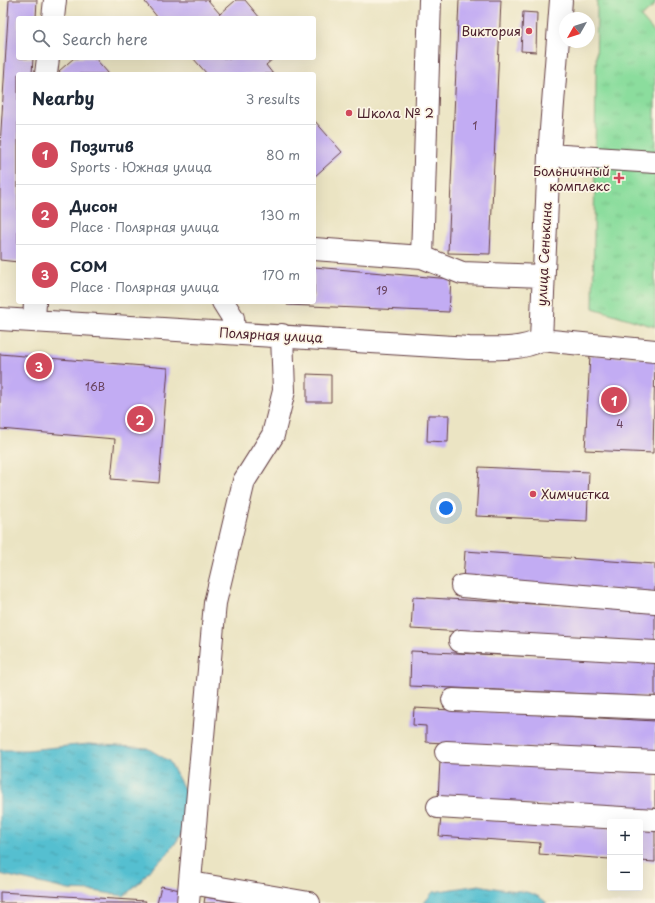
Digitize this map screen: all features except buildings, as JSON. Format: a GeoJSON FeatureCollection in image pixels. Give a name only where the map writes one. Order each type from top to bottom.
{"type":"FeatureCollection","features":[{"type":"Feature","properties":{"kind":"street"},"geometry":{"type":"LineString","coordinates":[[53,16],[55,0]]}},
{"type":"Feature","properties":{"kind":"street"},"geometry":{"type":"LineString","coordinates":[[422,257],[430,0]]}},
{"type":"Feature","properties":{"kind":"street","name":"улица Сенькина"},"geometry":{"type":"LineString","coordinates":[[541,340],[549,155],[561,0]]}},
{"type":"Feature","properties":{"kind":"street"},"geometry":{"type":"LineString","coordinates":[[46,72],[48,60]]}},
{"type":"Feature","properties":{"kind":"street"},"geometry":{"type":"LineString","coordinates":[[549,155],[655,162]]}},
{"type":"Feature","properties":{"kind":"street"},"geometry":{"type":"LineString","coordinates":[[316,248],[422,257],[462,272],[543,276]]}},
{"type":"Feature","properties":{"kind":"street"},"geometry":{"type":"LineString","coordinates":[[224,304],[233,318],[234,333]]}},
{"type":"Feature","properties":{"kind":"street","name":"Полярная улица"},"geometry":{"type":"LineString","coordinates":[[0,320],[35,312],[234,333],[469,348],[512,349],[528,346],[541,340]]}},
{"type":"Feature","properties":{"kind":"street"},"geometry":{"type":"LineString","coordinates":[[282,335],[284,391],[279,413],[273,435],[244,481],[215,603],[190,893],[309,903]]}},
{"type":"Feature","properties":{"kind":"street"},"geometry":{"type":"LineString","coordinates":[[541,340],[655,351]]}},
{"type":"Feature","properties":{"kind":"street"},"geometry":{"type":"LineString","coordinates":[[462,586],[655,602]]}},
{"type":"Feature","properties":{"kind":"street"},"geometry":{"type":"LineString","coordinates":[[460,641],[655,652]]}},
{"type":"Feature","properties":{"kind":"street"},"geometry":{"type":"LineString","coordinates":[[453,700],[655,708]]}},
{"type":"Feature","properties":{"kind":"street"},"geometry":{"type":"LineString","coordinates":[[446,752],[655,762]]}},
{"type":"Feature","properties":{"kind":"street"},"geometry":{"type":"LineString","coordinates":[[438,807],[655,820]]}},
{"type":"Feature","properties":{"kind":"green space","name":"Больничный комплекс"},"geometry":{"type":"Polygon","coordinates":[[[597,0],[655,0],[655,5],[641,17],[655,33],[655,327],[593,308],[597,0]]]}},
{"type":"Feature","properties":{"kind":"water"},"geometry":{"type":"Polygon","coordinates":[[[89,744],[147,748],[169,761],[197,813],[166,856],[152,867],[141,881],[124,896],[94,891],[69,890],[0,874],[0,750],[27,750],[89,744]]]}},
{"type":"Feature","properties":{"kind":"water"},"geometry":{"type":"Polygon","coordinates":[[[479,885],[529,893],[538,896],[547,903],[424,903],[433,892],[479,885]]]}},
{"type":"Feature","properties":{"kind":"place","name":"Виктория"},"geometry":{"type":"Point","coordinates":[529,31]}},
{"type":"Feature","properties":{"kind":"place","name":"Школа № 2"},"geometry":{"type":"Point","coordinates":[349,113]}},
{"type":"Feature","properties":{"kind":"place","name":"Больничный комплекс"},"geometry":{"type":"Point","coordinates":[619,178]}},
{"type":"Feature","properties":{"kind":"place","name":"СОМ"},"geometry":{"type":"Point","coordinates":[39,366]}},
{"type":"Feature","properties":{"kind":"place","name":"Позитив"},"geometry":{"type":"Point","coordinates":[614,400]}},
{"type":"Feature","properties":{"kind":"place","name":"Дисон"},"geometry":{"type":"Point","coordinates":[140,419]}},
{"type":"Feature","properties":{"kind":"place","name":"Химчистка"},"geometry":{"type":"Point","coordinates":[533,494]}}]}
